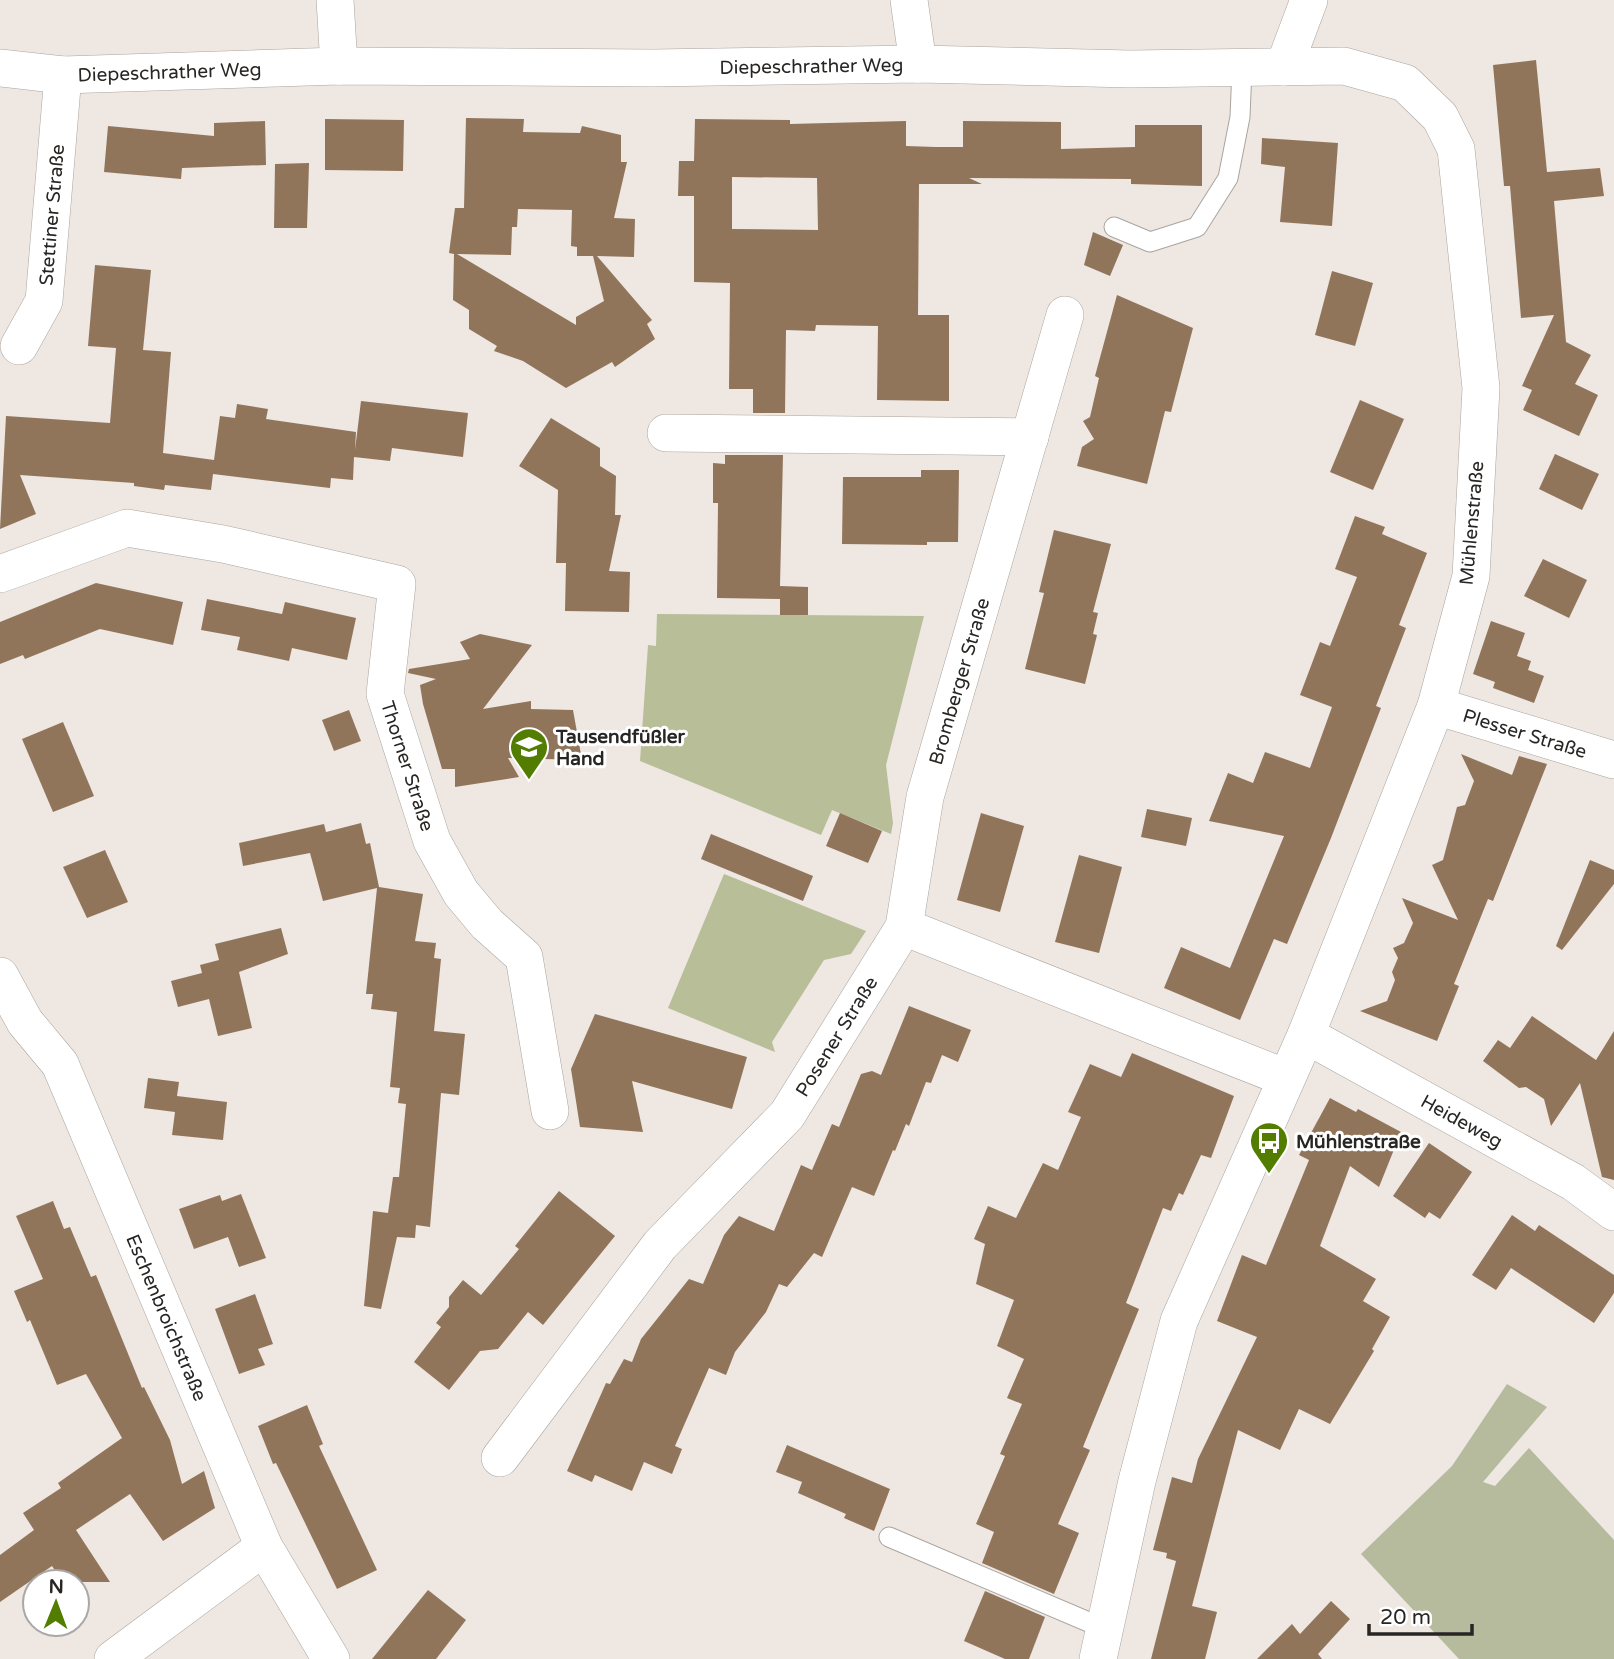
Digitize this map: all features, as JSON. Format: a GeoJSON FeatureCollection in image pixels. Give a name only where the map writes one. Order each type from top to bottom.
{"type":"FeatureCollection","features":[{"type":"Feature","properties":{"kind":"street"},"geometry":{"type":"LineString","coordinates":[[335,0],[339,66]]}},
{"type":"Feature","properties":{"kind":"street"},"geometry":{"type":"LineString","coordinates":[[909,0],[918,64]]}},
{"type":"Feature","properties":{"kind":"street"},"geometry":{"type":"LineString","coordinates":[[1284,67],[1309,0]]}},
{"type":"Feature","properties":{"kind":"street","name":"Diepeschrather Weg"},"geometry":{"type":"LineString","coordinates":[[0,68],[63,75],[339,66],[653,68],[918,64],[1284,67]]}},
{"type":"Feature","properties":{"kind":"street","name":"Mühlenstraße"},"geometry":{"type":"LineString","coordinates":[[1101,1644],[1137,1481],[1179,1321],[1306,1035],[1436,706],[1471,576],[1481,388],[1456,149],[1440,117],[1405,83],[1344,66],[1284,67]]}},
{"type":"Feature","properties":{"kind":"street","name":"Stettiner Straße"},"geometry":{"type":"LineString","coordinates":[[19,346],[44,301],[63,75]]}},
{"type":"Feature","properties":{"kind":"street","name":"Bromberger Straße"},"geometry":{"type":"LineString","coordinates":[[904,927],[925,797],[1065,315]]}},
{"type":"Feature","properties":{"kind":"street"},"geometry":{"type":"LineString","coordinates":[[666,433],[1030,438]]}},
{"type":"Feature","properties":{"kind":"street","name":"Thorner Straße"},"geometry":{"type":"LineString","coordinates":[[0,574],[127,528],[223,544],[397,584],[385,694],[432,841],[461,893],[487,924],[524,957],[550,1111]]}},
{"type":"Feature","properties":{"kind":"street","name":"Plesser Straße"},"geometry":{"type":"LineString","coordinates":[[1436,706],[1614,760]]}},
{"type":"Feature","properties":{"kind":"street"},"geometry":{"type":"LineString","coordinates":[[904,927],[1286,1077]]}},
{"type":"Feature","properties":{"kind":"street","name":"Posener Straße"},"geometry":{"type":"LineString","coordinates":[[500,1458],[660,1245],[787,1115],[904,927]]}},
{"type":"Feature","properties":{"kind":"street","name":"Eschenbroichstraße"},"geometry":{"type":"LineString","coordinates":[[0,975],[25,1023],[60,1064],[264,1546],[331,1659]]}},
{"type":"Feature","properties":{"kind":"street","name":"Heideweg"},"geometry":{"type":"LineString","coordinates":[[1306,1035],[1573,1182],[1614,1212]]}},
{"type":"Feature","properties":{"kind":"street"},"geometry":{"type":"LineString","coordinates":[[113,1659],[264,1546]]}},
{"type":"Feature","properties":{"kind":"lane"},"geometry":{"type":"LineString","coordinates":[[1114,227],[1150,242],[1197,227],[1228,178],[1240,117],[1242,68]]}},
{"type":"Feature","properties":{"kind":"lane"},"geometry":{"type":"LineString","coordinates":[[889,1537],[1101,1644]]}},
{"type":"Feature","properties":{"kind":"green space"},"geometry":{"type":"Polygon","coordinates":[[[657,614],[924,616],[886,765],[893,823],[891,834],[832,810],[821,835],[640,761],[648,645],[656,646],[657,614]]]}},
{"type":"Feature","properties":{"kind":"green space"},"geometry":{"type":"Polygon","coordinates":[[[724,874],[866,931],[851,954],[824,960],[772,1042],[775,1052],[668,1008],[724,874]]]}},
{"type":"Feature","properties":{"kind":"green space"},"geometry":{"type":"Polygon","coordinates":[[[1507,1384],[1547,1407],[1483,1482],[1495,1486],[1529,1448],[1614,1540],[1614,1659],[1459,1659],[1361,1554],[1452,1466],[1507,1384]]]}},
{"type":"Feature","properties":{"kind":"building"},"geometry":{"type":"Polygon","coordinates":[[[1536,60],[1547,172],[1600,168],[1604,196],[1554,201],[1566,342],[1591,355],[1575,384],[1598,395],[1579,436],[1523,410],[1532,390],[1522,386],[1554,315],[1521,318],[1510,186],[1504,186],[1493,65],[1536,60]]]}},
{"type":"Feature","properties":{"kind":"building"},"geometry":{"type":"Polygon","coordinates":[[[466,118],[524,119],[523,132],[580,133],[582,126],[621,135],[621,162],[627,162],[614,218],[635,219],[634,257],[597,256],[652,320],[647,324],[655,339],[615,367],[612,362],[566,388],[523,361],[494,351],[497,346],[469,329],[469,310],[453,300],[454,254],[449,253],[455,208],[464,208],[466,118]],[[518,209],[517,227],[512,227],[511,255],[457,254],[576,325],[576,317],[604,301],[593,256],[577,256],[577,247],[571,246],[572,210],[518,209]]]}},
{"type":"Feature","properties":{"kind":"building"},"geometry":{"type":"Polygon","coordinates":[[[325,119],[404,120],[403,171],[325,170],[325,119]]]}},
{"type":"Feature","properties":{"kind":"building"},"geometry":{"type":"Polygon","coordinates":[[[695,119],[790,120],[790,124],[906,121],[906,146],[935,147],[963,147],[963,121],[1061,122],[1061,149],[1135,147],[1135,125],[1202,125],[1202,186],[1131,184],[1131,179],[969,178],[982,184],[919,184],[918,315],[949,315],[949,401],[877,400],[878,326],[816,325],[815,331],[786,330],[785,413],[753,413],[753,389],[729,389],[730,283],[694,282],[694,196],[678,196],[679,161],[694,161],[695,119]],[[732,177],[732,229],[818,230],[817,178],[732,177]]]}},
{"type":"Feature","properties":{"kind":"building"},"geometry":{"type":"Polygon","coordinates":[[[265,121],[266,165],[182,168],[181,179],[104,172],[108,126],[214,136],[214,123],[265,121]]]}},
{"type":"Feature","properties":{"kind":"building"},"geometry":{"type":"Polygon","coordinates":[[[1262,138],[1338,143],[1332,226],[1280,222],[1285,167],[1261,164],[1262,138]]]}},
{"type":"Feature","properties":{"kind":"building"},"geometry":{"type":"Polygon","coordinates":[[[309,163],[307,228],[274,228],[275,164],[309,163]]]}},
{"type":"Feature","properties":{"kind":"building"},"geometry":{"type":"Polygon","coordinates":[[[1093,232],[1123,245],[1110,276],[1084,265],[1093,232]]]}},
{"type":"Feature","properties":{"kind":"building"},"geometry":{"type":"Polygon","coordinates":[[[95,265],[151,270],[143,350],[171,352],[163,453],[214,460],[220,416],[235,418],[237,404],[268,409],[266,419],[356,432],[355,450],[361,401],[468,413],[463,457],[392,448],[390,461],[354,457],[353,480],[331,478],[330,488],[213,474],[211,490],[165,485],[164,490],[134,486],[134,483],[20,475],[36,514],[0,529],[6,416],[110,423],[116,348],[88,346],[95,265]]]}},
{"type":"Feature","properties":{"kind":"building"},"geometry":{"type":"Polygon","coordinates":[[[1332,271],[1373,283],[1355,346],[1315,335],[1332,271]]]}},
{"type":"Feature","properties":{"kind":"building"},"geometry":{"type":"Polygon","coordinates":[[[1117,295],[1193,328],[1171,412],[1165,411],[1147,484],[1077,466],[1082,447],[1094,439],[1083,421],[1090,417],[1099,378],[1095,376],[1117,295]]]}},
{"type":"Feature","properties":{"kind":"building"},"geometry":{"type":"Polygon","coordinates":[[[1360,400],[1404,419],[1373,490],[1330,472],[1360,400]]]}},
{"type":"Feature","properties":{"kind":"building"},"geometry":{"type":"Polygon","coordinates":[[[551,418],[600,448],[600,466],[616,476],[615,515],[621,515],[609,571],[630,572],[629,612],[565,611],[566,563],[556,563],[558,490],[519,466],[551,418]]]}},
{"type":"Feature","properties":{"kind":"building"},"geometry":{"type":"Polygon","coordinates":[[[1555,454],[1599,474],[1582,510],[1539,489],[1555,454]]]}},
{"type":"Feature","properties":{"kind":"building"},"geometry":{"type":"Polygon","coordinates":[[[725,455],[783,455],[780,586],[808,587],[808,615],[780,615],[780,599],[717,598],[718,503],[713,503],[713,463],[725,464],[725,455]]]}},
{"type":"Feature","properties":{"kind":"building"},"geometry":{"type":"Polygon","coordinates":[[[921,470],[959,470],[958,542],[927,542],[927,545],[842,544],[843,477],[921,477],[921,470]]]}},
{"type":"Feature","properties":{"kind":"building"},"geometry":{"type":"Polygon","coordinates":[[[1355,516],[1385,527],[1382,534],[1427,553],[1399,625],[1406,628],[1376,706],[1381,708],[1331,838],[1287,944],[1274,939],[1240,1020],[1164,988],[1181,947],[1230,968],[1284,836],[1209,821],[1228,773],[1253,783],[1265,752],[1310,768],[1332,707],[1300,695],[1320,642],[1330,646],[1357,577],[1335,569],[1355,516]]]}},
{"type":"Feature","properties":{"kind":"building"},"geometry":{"type":"Polygon","coordinates":[[[1054,530],[1111,544],[1093,612],[1098,613],[1093,634],[1097,635],[1085,684],[1025,669],[1044,593],[1039,592],[1054,530]]]}},
{"type":"Feature","properties":{"kind":"building"},"geometry":{"type":"Polygon","coordinates":[[[1543,559],[1587,580],[1569,618],[1524,596],[1543,559]]]}},
{"type":"Feature","properties":{"kind":"building"},"geometry":{"type":"Polygon","coordinates":[[[96,583],[183,602],[173,645],[100,629],[25,659],[23,655],[0,664],[0,622],[96,583]]]}},
{"type":"Feature","properties":{"kind":"building"},"geometry":{"type":"Polygon","coordinates":[[[207,599],[282,614],[285,602],[356,618],[347,660],[292,648],[289,661],[237,650],[240,637],[201,630],[207,599]]]}},
{"type":"Feature","properties":{"kind":"building"},"geometry":{"type":"Polygon","coordinates":[[[1491,621],[1525,633],[1517,656],[1531,661],[1528,670],[1544,676],[1534,703],[1493,688],[1495,682],[1473,674],[1491,621]]]}},
{"type":"Feature","properties":{"kind":"building"},"geometry":{"type":"Polygon","coordinates":[[[480,634],[532,645],[483,709],[531,701],[531,709],[573,710],[582,760],[508,758],[519,777],[455,787],[455,769],[442,769],[423,704],[420,685],[436,679],[408,673],[409,669],[470,659],[460,642],[480,634]]]}},
{"type":"Feature","properties":{"kind":"building"},"geometry":{"type":"Polygon","coordinates":[[[349,710],[361,741],[334,751],[322,720],[349,710]]]}},
{"type":"Feature","properties":{"kind":"building"},"geometry":{"type":"Polygon","coordinates":[[[63,722],[94,796],[53,812],[22,739],[63,722]]]}},
{"type":"Feature","properties":{"kind":"building"},"geometry":{"type":"Polygon","coordinates":[[[1461,754],[1512,775],[1519,756],[1547,764],[1493,901],[1488,899],[1454,984],[1459,986],[1437,1041],[1360,1011],[1387,1001],[1395,980],[1392,972],[1398,958],[1393,948],[1404,943],[1413,923],[1402,898],[1458,920],[1432,865],[1443,860],[1457,807],[1465,805],[1474,781],[1461,754]]]}},
{"type":"Feature","properties":{"kind":"building"},"geometry":{"type":"Polygon","coordinates":[[[1147,809],[1192,818],[1186,846],[1141,837],[1147,809]]]}},
{"type":"Feature","properties":{"kind":"building"},"geometry":{"type":"Polygon","coordinates":[[[840,813],[882,831],[868,863],[826,846],[840,813]]]}},
{"type":"Feature","properties":{"kind":"building"},"geometry":{"type":"Polygon","coordinates":[[[981,813],[1024,826],[1000,912],[957,900],[981,813]]]}},
{"type":"Feature","properties":{"kind":"building"},"geometry":{"type":"Polygon","coordinates":[[[361,823],[366,844],[370,843],[379,887],[423,894],[415,941],[436,943],[434,958],[441,959],[434,1031],[465,1034],[459,1095],[441,1093],[430,1227],[416,1225],[415,1238],[397,1237],[381,1309],[364,1306],[373,1211],[388,1213],[393,1177],[399,1177],[406,1104],[398,1103],[400,1088],[390,1087],[397,1012],[371,1009],[373,994],[366,994],[377,888],[323,901],[310,853],[243,866],[239,843],[324,824],[326,832],[361,823]]]}},
{"type":"Feature","properties":{"kind":"building"},"geometry":{"type":"Polygon","coordinates":[[[711,834],[813,876],[803,901],[701,859],[711,834]]]}},
{"type":"Feature","properties":{"kind":"building"},"geometry":{"type":"Polygon","coordinates":[[[105,850],[128,902],[87,918],[63,867],[105,850]]]}},
{"type":"Feature","properties":{"kind":"building"},"geometry":{"type":"Polygon","coordinates":[[[1079,855],[1122,867],[1099,953],[1055,942],[1079,855]]]}},
{"type":"Feature","properties":{"kind":"building"},"geometry":{"type":"Polygon","coordinates":[[[1590,860],[1614,870],[1614,884],[1562,950],[1556,946],[1590,860]]]}},
{"type":"Feature","properties":{"kind":"building"},"geometry":{"type":"Polygon","coordinates":[[[281,928],[288,954],[239,972],[252,1028],[218,1036],[209,999],[178,1007],[171,981],[202,973],[200,965],[219,960],[215,944],[281,928]]]}},
{"type":"Feature","properties":{"kind":"building"},"geometry":{"type":"Polygon","coordinates":[[[909,1006],[971,1030],[958,1062],[942,1055],[931,1083],[926,1082],[909,1126],[906,1124],[895,1151],[893,1150],[874,1196],[852,1187],[822,1257],[814,1253],[787,1287],[779,1284],[766,1312],[735,1352],[726,1375],[709,1368],[675,1446],[682,1449],[672,1474],[644,1462],[632,1491],[595,1475],[592,1482],[567,1471],[606,1383],[610,1384],[624,1359],[632,1362],[641,1339],[689,1279],[703,1284],[724,1235],[739,1216],[774,1231],[801,1165],[812,1170],[832,1124],[839,1127],[861,1074],[872,1071],[881,1075],[909,1006]]]}},
{"type":"Feature","properties":{"kind":"building"},"geometry":{"type":"Polygon","coordinates":[[[595,1014],[747,1057],[732,1109],[632,1081],[643,1132],[580,1127],[571,1069],[595,1014]]]}},
{"type":"Feature","properties":{"kind":"building"},"geometry":{"type":"Polygon","coordinates":[[[1532,1016],[1596,1060],[1614,1031],[1614,1180],[1602,1177],[1580,1083],[1551,1126],[1544,1099],[1526,1087],[1519,1088],[1483,1061],[1498,1040],[1510,1048],[1532,1016]]]}},
{"type":"Feature","properties":{"kind":"building"},"geometry":{"type":"Polygon","coordinates":[[[1132,1053],[1234,1096],[1211,1158],[1201,1155],[1183,1195],[1179,1193],[1171,1211],[1163,1208],[1126,1303],[1139,1309],[1083,1447],[1090,1450],[1058,1524],[1079,1533],[1054,1594],[982,1563],[994,1532],[976,1524],[1005,1456],[1000,1454],[1022,1404],[1007,1398],[1024,1359],[997,1346],[1014,1300],[976,1284],[985,1244],[974,1239],[988,1206],[1016,1218],[1043,1163],[1058,1170],[1081,1117],[1068,1112],[1090,1064],[1121,1077],[1132,1053]]]}},
{"type":"Feature","properties":{"kind":"building"},"geometry":{"type":"Polygon","coordinates":[[[148,1078],[179,1082],[177,1096],[227,1102],[223,1140],[172,1135],[175,1112],[144,1108],[148,1078]]]}},
{"type":"Feature","properties":{"kind":"building"},"geometry":{"type":"Polygon","coordinates":[[[1330,1098],[1356,1112],[1358,1109],[1401,1132],[1379,1187],[1350,1166],[1320,1246],[1376,1279],[1363,1301],[1390,1317],[1372,1349],[1374,1351],[1330,1424],[1299,1409],[1280,1450],[1238,1430],[1192,1606],[1217,1612],[1205,1659],[1151,1659],[1176,1561],[1166,1558],[1167,1553],[1153,1550],[1172,1477],[1192,1483],[1198,1459],[1257,1337],[1217,1321],[1242,1255],[1266,1265],[1309,1160],[1299,1155],[1330,1098]]]}},
{"type":"Feature","properties":{"kind":"building"},"geometry":{"type":"Polygon","coordinates":[[[1429,1143],[1472,1172],[1440,1219],[1429,1212],[1425,1218],[1393,1196],[1429,1143]]]}},
{"type":"Feature","properties":{"kind":"building"},"geometry":{"type":"Polygon","coordinates":[[[559,1191],[615,1236],[543,1325],[528,1312],[498,1349],[480,1351],[449,1390],[414,1362],[441,1327],[436,1323],[449,1307],[449,1297],[463,1280],[481,1295],[519,1249],[515,1246],[559,1191]]]}},
{"type":"Feature","properties":{"kind":"building"},"geometry":{"type":"Polygon","coordinates":[[[241,1194],[266,1258],[239,1267],[228,1237],[194,1249],[179,1209],[220,1195],[222,1201],[241,1194]]]}},
{"type":"Feature","properties":{"kind":"building"},"geometry":{"type":"Polygon","coordinates":[[[53,1201],[64,1229],[70,1227],[91,1277],[96,1275],[142,1388],[144,1387],[170,1440],[182,1484],[204,1471],[215,1508],[163,1541],[130,1494],[76,1530],[110,1582],[91,1582],[91,1568],[21,1568],[21,1587],[0,1602],[0,1555],[34,1530],[23,1513],[61,1488],[58,1483],[122,1438],[86,1374],[57,1385],[30,1320],[27,1322],[14,1291],[43,1279],[16,1216],[53,1201]]]}},
{"type":"Feature","properties":{"kind":"building"},"geometry":{"type":"Polygon","coordinates":[[[1512,1215],[1535,1231],[1539,1225],[1614,1275],[1614,1293],[1594,1323],[1511,1268],[1496,1290],[1472,1275],[1512,1215]]]}},
{"type":"Feature","properties":{"kind":"building"},"geometry":{"type":"Polygon","coordinates":[[[255,1294],[273,1344],[258,1349],[265,1365],[239,1374],[215,1309],[255,1294]]]}},
{"type":"Feature","properties":{"kind":"building"},"geometry":{"type":"Polygon","coordinates":[[[307,1405],[323,1444],[319,1446],[377,1570],[337,1589],[276,1463],[273,1464],[258,1426],[307,1405]]]}},
{"type":"Feature","properties":{"kind":"building"},"geometry":{"type":"Polygon","coordinates":[[[787,1445],[890,1489],[874,1531],[844,1518],[846,1514],[798,1493],[802,1482],[776,1472],[787,1445]]]}},
{"type":"Feature","properties":{"kind":"building"},"geometry":{"type":"Polygon","coordinates":[[[428,1590],[466,1620],[436,1659],[372,1659],[428,1590]]]}},
{"type":"Feature","properties":{"kind":"building"},"geometry":{"type":"Polygon","coordinates":[[[985,1591],[1045,1617],[1029,1659],[1005,1659],[964,1641],[985,1591]]]}},
{"type":"Feature","properties":{"kind":"building"},"geometry":{"type":"Polygon","coordinates":[[[1331,1601],[1350,1619],[1318,1654],[1322,1659],[1257,1659],[1292,1624],[1300,1634],[1331,1601]]]}},
{"type":"Feature","properties":{"kind":"place","name":"Tausendfüßler Hand"},"geometry":{"type":"Point","coordinates":[529,781]}},
{"type":"Feature","properties":{"kind":"place","name":"Mühlenstraße"},"geometry":{"type":"Point","coordinates":[1269,1175]}}]}
